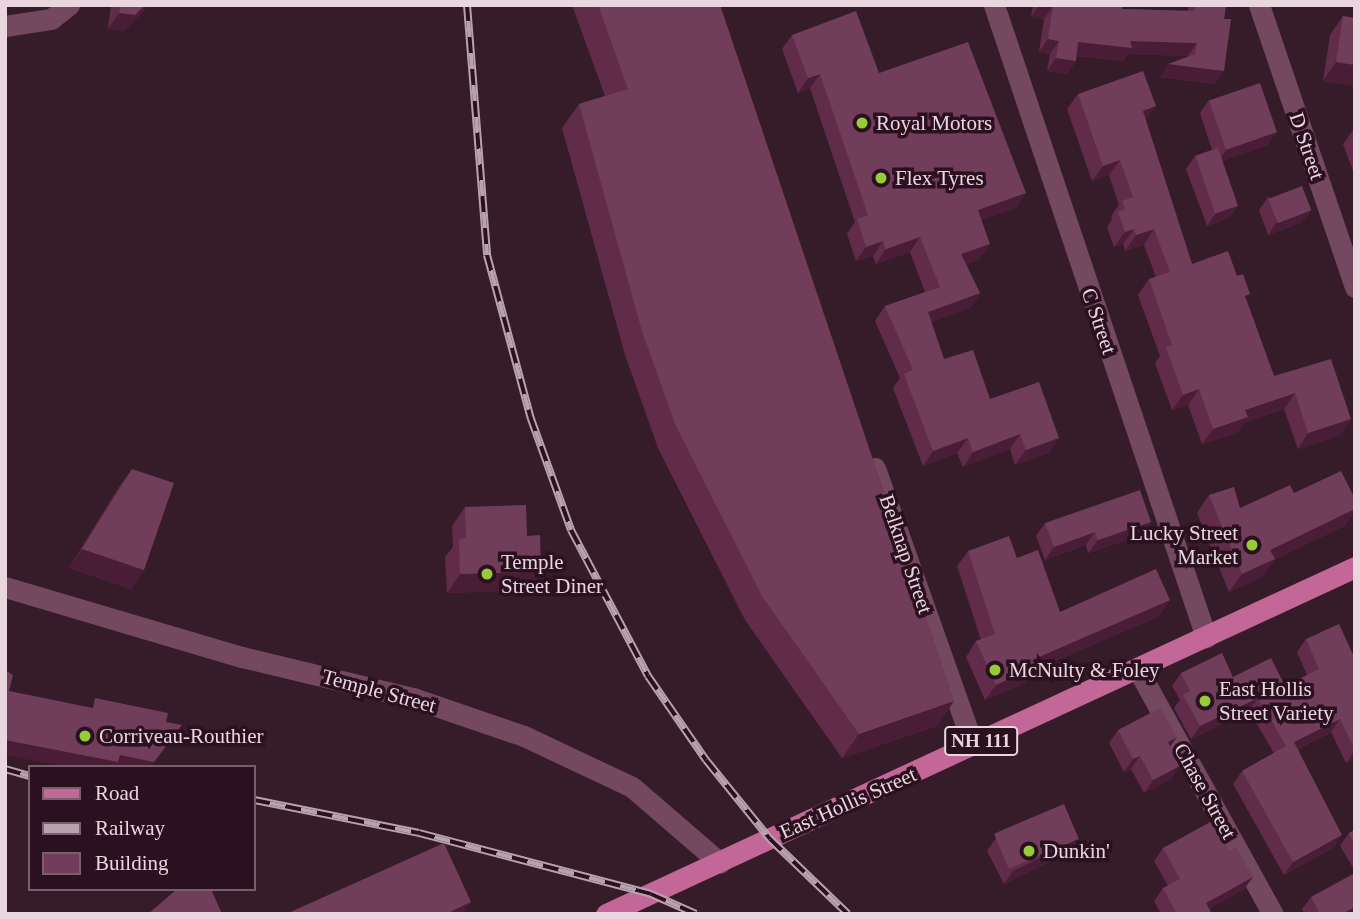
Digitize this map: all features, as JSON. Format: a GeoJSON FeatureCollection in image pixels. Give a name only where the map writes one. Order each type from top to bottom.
{"type":"FeatureCollection","features":[{"type":"Feature","properties":{"kind":"main road","name":"East Hollis Street"},"geometry":{"type":"LineString","coordinates":[[606,914],[1355,567]]}},
{"type":"Feature","properties":{"kind":"street"},"geometry":{"type":"LineString","coordinates":[[5,26],[51,19],[69,5]]}},
{"type":"Feature","properties":{"kind":"street","name":"C Street"},"geometry":{"type":"LineString","coordinates":[[994,5],[1206,637]]}},
{"type":"Feature","properties":{"kind":"street","name":"D Street"},"geometry":{"type":"LineString","coordinates":[[1259,5],[1355,287]]}},
{"type":"Feature","properties":{"kind":"street","name":"Belknap Street"},"geometry":{"type":"LineString","coordinates":[[867,444],[973,745]]}},
{"type":"Feature","properties":{"kind":"street","name":"Temple Street"},"geometry":{"type":"LineString","coordinates":[[5,587],[242,657],[413,698],[524,736],[632,787],[720,863]]}},
{"type":"Feature","properties":{"kind":"street","name":"Chase Street"},"geometry":{"type":"LineString","coordinates":[[1138,668],[1273,914]]}},
{"type":"Feature","properties":{"kind":"building"},"geometry":{"type":"Polygon","coordinates":[[[120,5],[145,5],[135,15],[119,13],[120,5]]]}},
{"type":"Feature","properties":{"kind":"building"},"geometry":{"type":"Polygon","coordinates":[[[598,5],[720,5],[954,701],[859,734],[762,596],[675,424],[642,331],[579,104],[628,89],[598,5]]]}},
{"type":"Feature","properties":{"kind":"building"},"geometry":{"type":"Polygon","coordinates":[[[1051,5],[1123,5],[1122,9],[1194,11],[1195,5],[1226,5],[1224,19],[1231,19],[1224,71],[1168,64],[1195,54],[1197,43],[1130,41],[1132,48],[1078,42],[1076,61],[1056,58],[1059,41],[1048,39],[1051,5]]]}},
{"type":"Feature","properties":{"kind":"building"},"geometry":{"type":"Polygon","coordinates":[[[856,11],[879,73],[968,42],[1026,193],[978,210],[990,244],[961,254],[980,293],[928,312],[944,359],[973,350],[990,399],[1039,382],[1059,438],[1026,450],[1020,434],[973,452],[968,438],[933,451],[904,374],[913,370],[885,306],[940,287],[920,237],[886,249],[883,241],[866,247],[857,219],[868,215],[820,74],[808,78],[792,35],[856,11]]]}},
{"type":"Feature","properties":{"kind":"building"},"geometry":{"type":"Polygon","coordinates":[[[1343,16],[1355,18],[1355,65],[1336,62],[1343,16]]]}},
{"type":"Feature","properties":{"kind":"building"},"geometry":{"type":"Polygon","coordinates":[[[1143,71],[1156,106],[1143,111],[1192,264],[1228,251],[1237,276],[1243,274],[1250,294],[1245,296],[1274,376],[1331,359],[1351,419],[1308,433],[1295,393],[1245,410],[1248,417],[1213,429],[1199,389],[1183,395],[1166,347],[1172,345],[1149,279],[1170,272],[1154,229],[1136,235],[1134,229],[1125,232],[1118,212],[1125,209],[1122,201],[1133,197],[1120,160],[1103,166],[1078,94],[1143,71]]]}},
{"type":"Feature","properties":{"kind":"building"},"geometry":{"type":"Polygon","coordinates":[[[1260,83],[1277,132],[1226,150],[1209,101],[1260,83]]]}},
{"type":"Feature","properties":{"kind":"building"},"geometry":{"type":"Polygon","coordinates":[[[1218,148],[1238,206],[1215,213],[1195,156],[1218,148]]]}},
{"type":"Feature","properties":{"kind":"building"},"geometry":{"type":"Polygon","coordinates":[[[1302,186],[1311,210],[1278,223],[1268,199],[1302,186]]]}},
{"type":"Feature","properties":{"kind":"building"},"geometry":{"type":"Polygon","coordinates":[[[132,469],[174,483],[144,570],[82,549],[132,469]]]}},
{"type":"Feature","properties":{"kind":"building"},"geometry":{"type":"Polygon","coordinates":[[[1341,471],[1355,499],[1355,509],[1270,550],[1275,559],[1242,574],[1209,495],[1234,487],[1240,508],[1290,485],[1294,493],[1341,471]]]}},
{"type":"Feature","properties":{"kind":"building"},"geometry":{"type":"Polygon","coordinates":[[[1140,490],[1151,522],[1098,540],[1095,532],[1054,547],[1045,523],[1140,490]]]}},
{"type":"Feature","properties":{"kind":"building"},"geometry":{"type":"Polygon","coordinates":[[[526,505],[527,536],[540,535],[541,572],[460,574],[459,539],[466,538],[465,507],[526,505]]]}},
{"type":"Feature","properties":{"kind":"building"},"geometry":{"type":"Polygon","coordinates":[[[1009,536],[1017,558],[1038,550],[1060,612],[1156,569],[1170,600],[1032,660],[1036,667],[996,685],[976,641],[995,634],[968,551],[1009,536]]]}},
{"type":"Feature","properties":{"kind":"building"},"geometry":{"type":"Polygon","coordinates":[[[1339,624],[1355,659],[1355,750],[1340,719],[1294,742],[1342,835],[1293,862],[1242,771],[1286,746],[1258,698],[1200,726],[1183,695],[1190,691],[1181,673],[1222,653],[1233,677],[1271,658],[1285,686],[1319,669],[1306,639],[1339,624]]]}},
{"type":"Feature","properties":{"kind":"building","name":"Corriveau-Routhier"},"geometry":{"type":"Polygon","coordinates":[[[5,670],[13,675],[9,691],[93,708],[95,698],[168,713],[166,722],[182,725],[154,762],[120,755],[118,762],[5,740],[5,670]]]}},
{"type":"Feature","properties":{"kind":"building"},"geometry":{"type":"Polygon","coordinates":[[[1160,708],[1177,737],[1168,742],[1180,766],[1153,780],[1140,756],[1133,759],[1118,730],[1160,708]]]}},
{"type":"Feature","properties":{"kind":"building","name":"Dunkin'"},"geometry":{"type":"Polygon","coordinates":[[[1064,804],[1079,839],[1009,869],[994,834],[1064,804]]]}},
{"type":"Feature","properties":{"kind":"building"},"geometry":{"type":"Polygon","coordinates":[[[1212,821],[1229,851],[1236,847],[1253,877],[1206,903],[1212,914],[1177,914],[1163,888],[1180,879],[1163,848],[1212,821]]]}},
{"type":"Feature","properties":{"kind":"building"},"geometry":{"type":"Polygon","coordinates":[[[1355,830],[1355,844],[1349,833],[1355,830]]]}},
{"type":"Feature","properties":{"kind":"building"},"geometry":{"type":"Polygon","coordinates":[[[444,843],[471,902],[446,914],[286,914],[444,843]]]}},
{"type":"Feature","properties":{"kind":"building"},"geometry":{"type":"Polygon","coordinates":[[[1355,873],[1355,907],[1342,914],[1320,914],[1311,897],[1355,873]]]}},
{"type":"Feature","properties":{"kind":"building"},"geometry":{"type":"Polygon","coordinates":[[[175,891],[212,891],[222,914],[148,914],[175,891]]]}},
{"type":"Feature","properties":{"kind":"railway"},"geometry":{"type":"LineString","coordinates":[[467,5],[487,255],[530,416],[571,530],[648,676],[706,760],[770,839],[848,914]]}},
{"type":"Feature","properties":{"kind":"railway"},"geometry":{"type":"LineString","coordinates":[[5,769],[28,775]]}},
{"type":"Feature","properties":{"kind":"railway"},"geometry":{"type":"LineString","coordinates":[[256,800],[419,833],[651,894],[696,914]]}},
{"type":"Feature","properties":{"kind":"place","name":"Royal Motors"},"geometry":{"type":"Point","coordinates":[862,123]}},
{"type":"Feature","properties":{"kind":"place","name":"Flex Tyres"},"geometry":{"type":"Point","coordinates":[881,178]}},
{"type":"Feature","properties":{"kind":"place","name":"Lucky Street Market"},"geometry":{"type":"Point","coordinates":[1252,545]}},
{"type":"Feature","properties":{"kind":"place","name":"Temple Street Diner"},"geometry":{"type":"Point","coordinates":[487,574]}},
{"type":"Feature","properties":{"kind":"place","name":"McNulty & Foley"},"geometry":{"type":"Point","coordinates":[995,670]}},
{"type":"Feature","properties":{"kind":"place","name":"East Hollis Street Variety"},"geometry":{"type":"Point","coordinates":[1205,701]}},
{"type":"Feature","properties":{"kind":"place","name":"Corriveau-Routhier"},"geometry":{"type":"Point","coordinates":[85,736]}},
{"type":"Feature","properties":{"kind":"place","name":"Dunkin'"},"geometry":{"type":"Point","coordinates":[1029,851]}}]}
